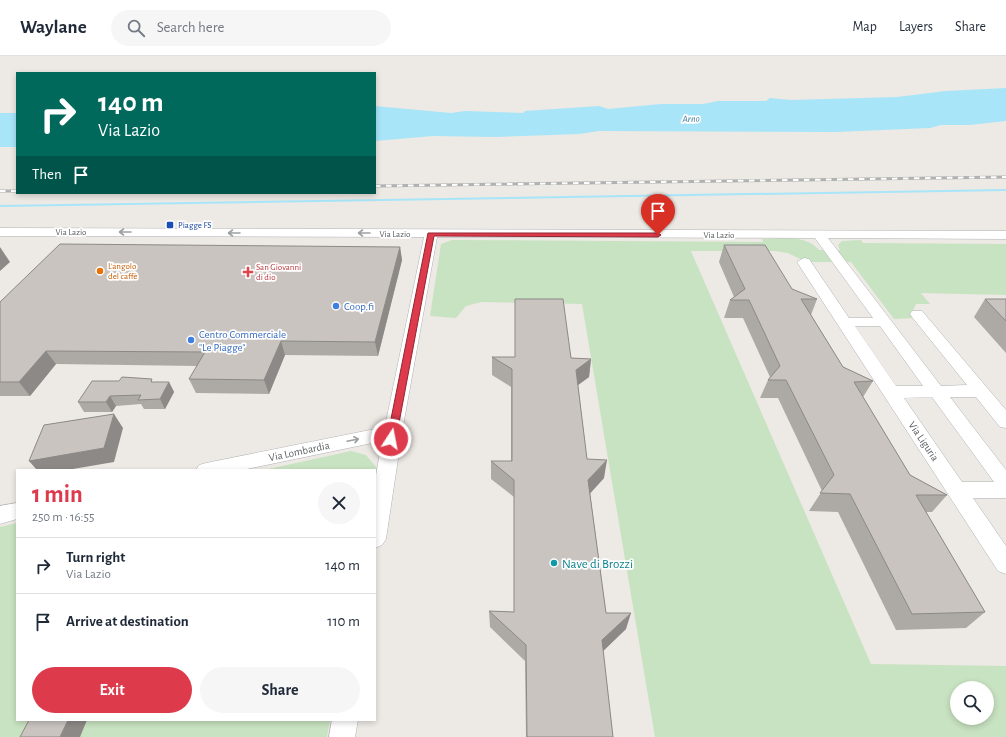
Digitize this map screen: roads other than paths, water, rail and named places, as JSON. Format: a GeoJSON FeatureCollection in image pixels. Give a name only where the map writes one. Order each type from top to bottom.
{"type":"FeatureCollection","features":[{"type":"Feature","properties":{"kind":"street","name":"Via Lazio"},"geometry":{"type":"LineString","coordinates":[[0,232],[1006,236]]}},
{"type":"Feature","properties":{"kind":"street"},"geometry":{"type":"LineString","coordinates":[[376,533],[393,432],[431,234]]}},
{"type":"Feature","properties":{"kind":"street"},"geometry":{"type":"LineString","coordinates":[[819,235],[938,391],[1006,484]]}},
{"type":"Feature","properties":{"kind":"street","name":"Via Liguria"},"geometry":{"type":"LineString","coordinates":[[804,262],[1006,564]]}},
{"type":"Feature","properties":{"kind":"street"},"geometry":{"type":"LineString","coordinates":[[918,314],[1006,422]]}},
{"type":"Feature","properties":{"kind":"street"},"geometry":{"type":"LineString","coordinates":[[844,322],[885,322]]}},
{"type":"Feature","properties":{"kind":"street"},"geometry":{"type":"LineString","coordinates":[[891,392],[980,391]]}},
{"type":"Feature","properties":{"kind":"street","name":"Via Lombardia"},"geometry":{"type":"LineString","coordinates":[[211,469],[393,432]]}},
{"type":"Feature","properties":{"kind":"street"},"geometry":{"type":"LineString","coordinates":[[956,490],[1006,490]]}},
{"type":"Feature","properties":{"kind":"street"},"geometry":{"type":"LineString","coordinates":[[0,515],[16,511]]}},
{"type":"Feature","properties":{"kind":"street"},"geometry":{"type":"LineString","coordinates":[[342,737],[345,721]]}},
{"type":"Feature","properties":{"kind":"water","name":"Arno"},"geometry":{"type":"Polygon","coordinates":[[[1006,88],[1006,121],[970,125],[941,125],[930,128],[836,132],[599,131],[579,134],[495,137],[433,136],[376,141],[376,106],[451,113],[465,111],[523,113],[525,111],[599,106],[608,109],[661,104],[703,104],[718,101],[766,101],[770,98],[791,100],[897,97],[946,91],[1006,88]]]}},
{"type":"Feature","properties":{"kind":"water"},"geometry":{"type":"Polygon","coordinates":[[[0,113],[16,113],[16,147],[0,147],[0,113]]]}},
{"type":"Feature","properties":{"kind":"waterway"},"geometry":{"type":"LineString","coordinates":[[0,206],[1006,190]]}},
{"type":"Feature","properties":{"kind":"railway"},"geometry":{"type":"LineString","coordinates":[[376,186],[1006,177]]}},
{"type":"Feature","properties":{"kind":"railway"},"geometry":{"type":"LineString","coordinates":[[0,191],[16,191]]}},
{"type":"Feature","properties":{"kind":"place","name":"Piagge FS"},"geometry":{"type":"Point","coordinates":[170,225]}},
{"type":"Feature","properties":{"kind":"place","name":"L’angolo del caffè"},"geometry":{"type":"Point","coordinates":[100,271]}},
{"type":"Feature","properties":{"kind":"place","name":"San Giovanni di dio"},"geometry":{"type":"Point","coordinates":[248,272]}},
{"type":"Feature","properties":{"kind":"place","name":"Coop.fi"},"geometry":{"type":"Point","coordinates":[336,306]}},
{"type":"Feature","properties":{"kind":"place","name":"Centro Commerciale \"Le Piagge\""},"geometry":{"type":"Point","coordinates":[191,340]}},
{"type":"Feature","properties":{"kind":"place","name":"Nave di Brozzi"},"geometry":{"type":"Point","coordinates":[554,563]}}]}
